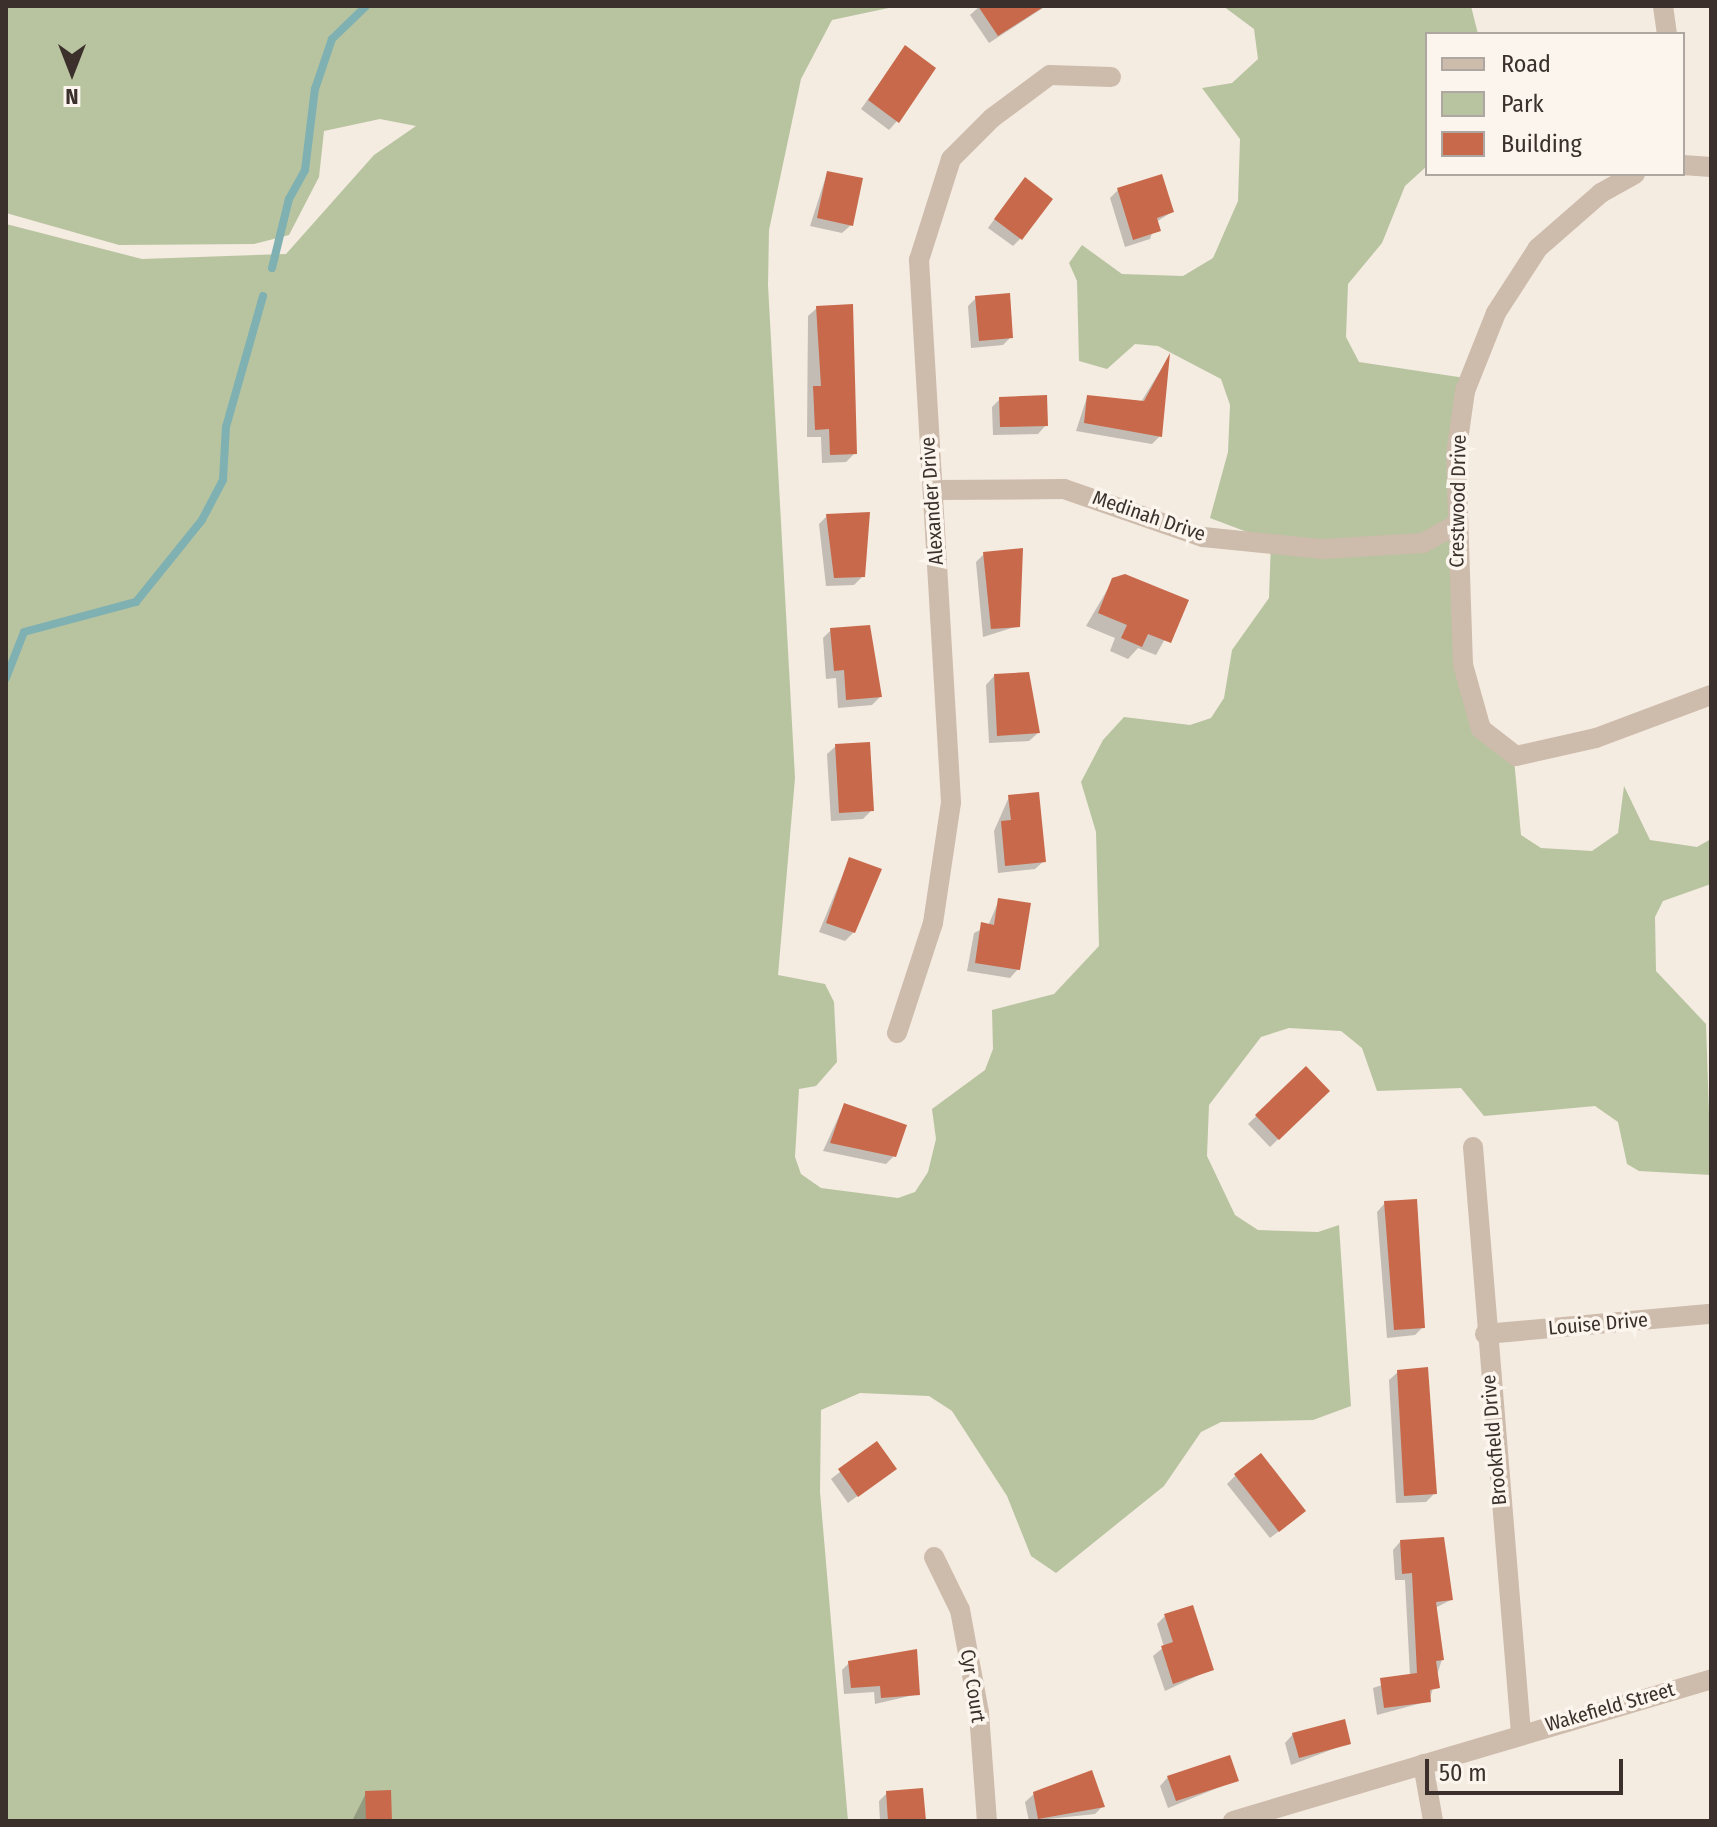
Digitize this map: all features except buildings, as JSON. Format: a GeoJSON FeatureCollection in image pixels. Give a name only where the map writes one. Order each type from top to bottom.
{"type":"FeatureCollection","features":[{"type":"Feature","properties":{"kind":"street"},"geometry":{"type":"LineString","coordinates":[[1663,6],[1667,32]]}},
{"type":"Feature","properties":{"kind":"street","name":"Alexander Drive"},"geometry":{"type":"LineString","coordinates":[[897,1033],[933,923],[951,802],[935,490],[919,260],[951,159],[1050,75],[1111,77]]}},
{"type":"Feature","properties":{"kind":"street"},"geometry":{"type":"LineString","coordinates":[[1685,159],[1711,167]]}},
{"type":"Feature","properties":{"kind":"street","name":"Crestwood Drive"},"geometry":{"type":"LineString","coordinates":[[1632,176],[1556,230],[1496,313],[1465,391],[1455,525],[1463,665],[1481,729],[1493,744],[1516,756],[1596,738],[1711,695]]}},
{"type":"Feature","properties":{"kind":"street","name":"Medinah Drive"},"geometry":{"type":"LineString","coordinates":[[935,490],[1064,489],[1203,537],[1322,549],[1423,543],[1455,525]]}},
{"type":"Feature","properties":{"kind":"street","name":"Brookfield Drive"},"geometry":{"type":"LineString","coordinates":[[1473,1147],[1485,1334],[1521,1733]]}},
{"type":"Feature","properties":{"kind":"street","name":"Louise Drive"},"geometry":{"type":"LineString","coordinates":[[1485,1334],[1711,1314]]}},
{"type":"Feature","properties":{"kind":"street","name":"Cyr Court"},"geometry":{"type":"LineString","coordinates":[[934,1557],[960,1610],[979,1713],[987,1821]]}},
{"type":"Feature","properties":{"kind":"street","name":"Wakefield Street"},"geometry":{"type":"LineString","coordinates":[[1233,1821],[1711,1679]]}},
{"type":"Feature","properties":{"kind":"street"},"geometry":{"type":"LineString","coordinates":[[1423,1764],[1433,1821]]}},
{"type":"Feature","properties":{"kind":"green space"},"geometry":{"type":"Polygon","coordinates":[[[6,6],[898,6],[832,20],[801,79],[769,230],[768,285],[795,778],[778,975],[825,984],[834,1002],[837,1062],[816,1086],[799,1089],[795,1157],[801,1174],[821,1188],[898,1198],[915,1192],[928,1172],[936,1139],[932,1109],[985,1070],[993,1049],[992,1010],[1054,994],[1099,946],[1096,832],[1081,782],[1103,740],[1124,717],[1190,725],[1211,718],[1224,698],[1232,650],[1269,598],[1271,541],[1210,518],[1228,452],[1230,405],[1221,379],[1158,346],[1135,344],[1107,369],[1079,361],[1077,281],[1069,263],[1082,245],[1122,274],[1183,276],[1213,258],[1238,201],[1240,139],[1202,88],[1232,83],[1258,59],[1254,29],[1223,6],[1471,6],[1478,32],[1425,32],[1425,168],[1405,186],[1382,243],[1348,284],[1346,337],[1359,362],[1465,378],[1454,448],[1478,727],[1514,759],[1521,835],[1541,848],[1592,851],[1618,833],[1624,786],[1650,840],[1697,847],[1711,839],[1711,884],[1663,901],[1655,917],[1656,971],[1706,1024],[1711,1175],[1639,1171],[1627,1164],[1618,1122],[1595,1106],[1484,1116],[1461,1088],[1377,1091],[1362,1048],[1341,1031],[1289,1028],[1261,1037],[1209,1105],[1207,1156],[1235,1215],[1258,1230],[1318,1232],[1339,1225],[1351,1406],[1313,1420],[1221,1422],[1201,1432],[1164,1486],[1056,1573],[1031,1556],[1007,1496],[952,1411],[929,1396],[860,1393],[821,1410],[820,1492],[848,1821],[6,1821],[6,224],[142,259],[286,254],[374,155],[416,126],[380,119],[324,131],[319,177],[289,235],[254,244],[119,245],[6,213],[6,6]]]}},
{"type":"Feature","properties":{"kind":"waterway"},"geometry":{"type":"LineString","coordinates":[[272,268],[289,199],[305,170],[315,89],[332,39],[366,6]]}},
{"type":"Feature","properties":{"kind":"waterway"},"geometry":{"type":"LineString","coordinates":[[6,678],[24,632],[136,602],[202,520],[223,480],[226,427],[263,296]]}}]}
